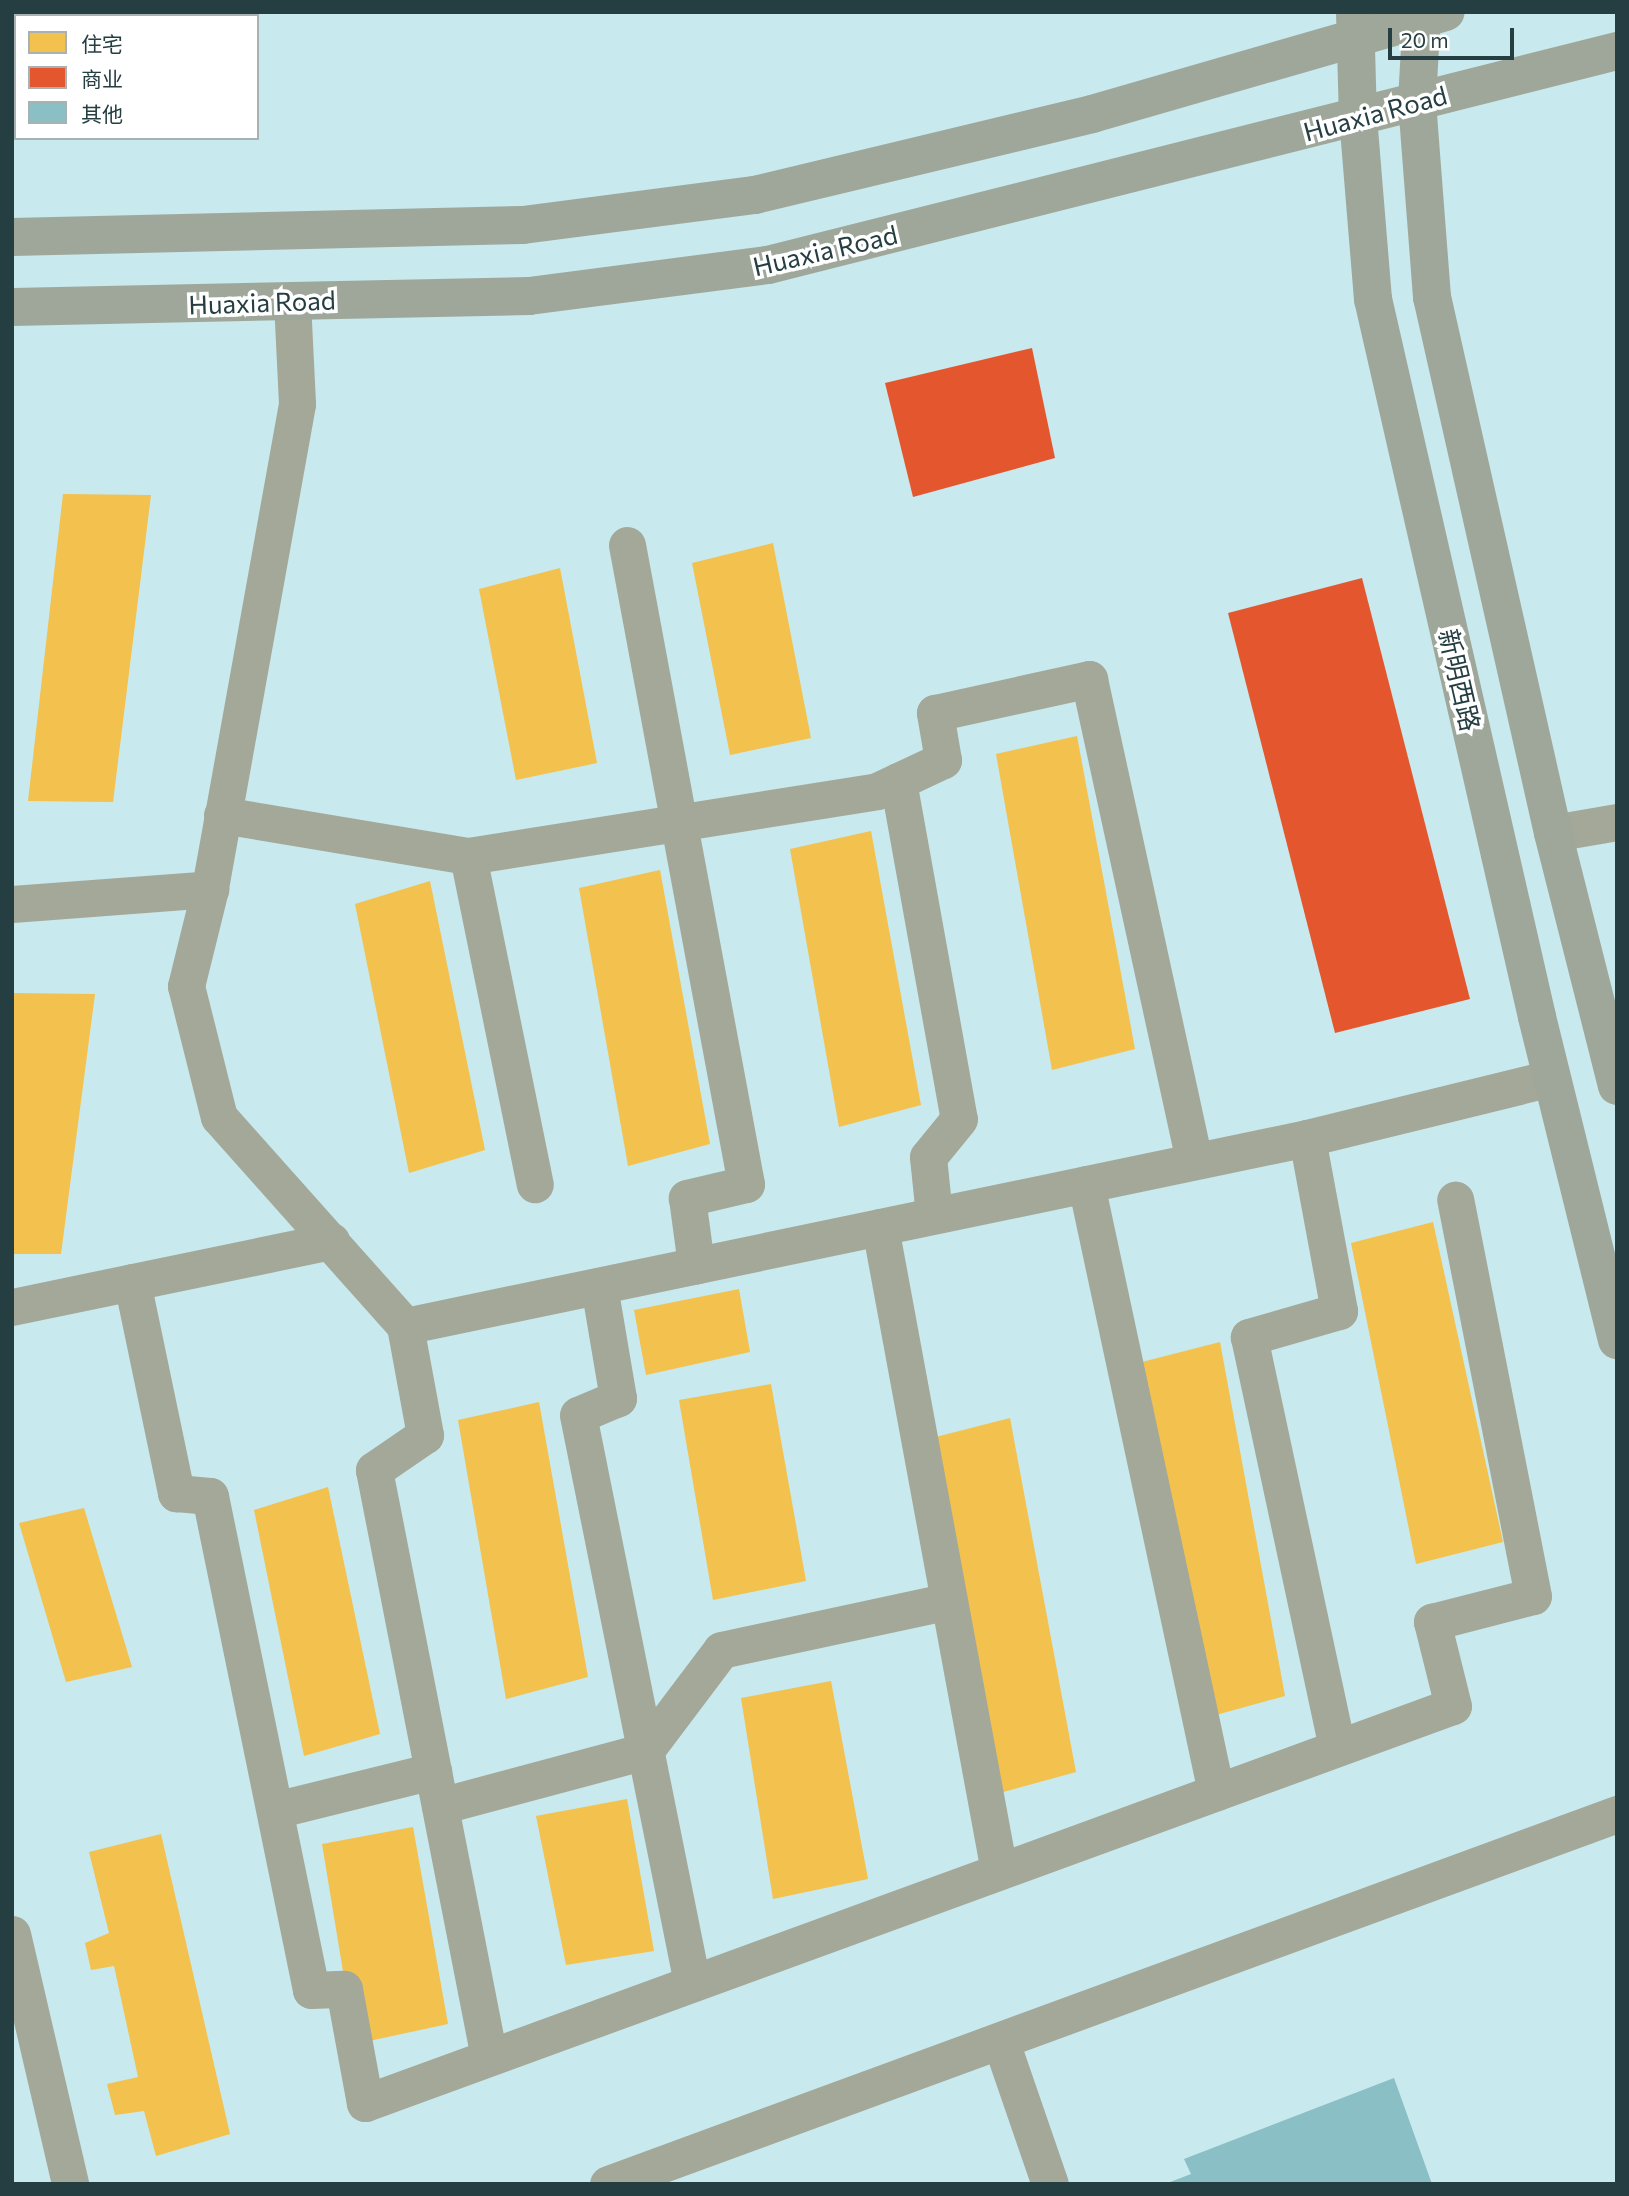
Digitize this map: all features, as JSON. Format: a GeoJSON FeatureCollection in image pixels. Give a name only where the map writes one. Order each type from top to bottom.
{"type":"FeatureCollection","features":[{"type":"Feature","properties":{"kind":"street"},"geometry":{"type":"LineString","coordinates":[[12,237],[523,225],[755,195],[1092,114],[1355,24],[1430,14],[1417,102],[1432,297],[1553,832],[1617,1086]]}},
{"type":"Feature","properties":{"kind":"street","name":"新明西路"},"geometry":{"type":"LineString","coordinates":[[1355,24],[1358,117],[1373,299],[1551,1078],[1617,1340]]}},
{"type":"Feature","properties":{"kind":"street","name":"Huaxia Road"},"geometry":{"type":"LineString","coordinates":[[12,307],[528,296],[768,265],[1617,51]]}},
{"type":"Feature","properties":{"kind":"street"},"geometry":{"type":"LineString","coordinates":[[292,300],[297,404],[210,889],[186,986],[219,1117],[405,1326],[425,1435],[374,1470],[489,2057]]}},
{"type":"Feature","properties":{"kind":"street"},"geometry":{"type":"LineString","coordinates":[[627,545],[746,1184],[687,1198],[696,1265]]}},
{"type":"Feature","properties":{"kind":"street"},"geometry":{"type":"LineString","coordinates":[[222,816],[468,856],[877,791],[943,760],[935,713],[1089,679],[1194,1161]]}},
{"type":"Feature","properties":{"kind":"street"},"geometry":{"type":"LineString","coordinates":[[898,781],[959,1119],[928,1157],[934,1215]]}},
{"type":"Feature","properties":{"kind":"street"},"geometry":{"type":"LineString","coordinates":[[1553,832],[1617,821]]}},
{"type":"Feature","properties":{"kind":"street"},"geometry":{"type":"LineString","coordinates":[[468,856],[535,1184]]}},
{"type":"Feature","properties":{"kind":"street"},"geometry":{"type":"LineString","coordinates":[[12,904],[210,889]]}},
{"type":"Feature","properties":{"kind":"street"},"geometry":{"type":"LineString","coordinates":[[405,1326],[1307,1138],[1551,1078]]}},
{"type":"Feature","properties":{"kind":"street"},"geometry":{"type":"LineString","coordinates":[[1307,1138],[1339,1311],[1249,1337],[1337,1748]]}},
{"type":"Feature","properties":{"kind":"street"},"geometry":{"type":"LineString","coordinates":[[1086,1184],[1216,1792]]}},
{"type":"Feature","properties":{"kind":"street"},"geometry":{"type":"LineString","coordinates":[[132,1282],[176,1493],[210,1496],[311,1990],[344,1989],[365,2103],[1453,1706],[1432,1622],[1532,1597],[1455,1200]]}},
{"type":"Feature","properties":{"kind":"street"},"geometry":{"type":"LineString","coordinates":[[880,1227],[999,1871]]}},
{"type":"Feature","properties":{"kind":"street"},"geometry":{"type":"LineString","coordinates":[[12,1307],[331,1241]]}},
{"type":"Feature","properties":{"kind":"street"},"geometry":{"type":"LineString","coordinates":[[599,1286],[618,1398],[578,1415],[692,1983]]}},
{"type":"Feature","properties":{"kind":"street"},"geometry":{"type":"LineString","coordinates":[[275,1810],[436,1788],[645,1751],[722,1650],[949,1601]]}},
{"type":"Feature","properties":{"kind":"street"},"geometry":{"type":"LineString","coordinates":[[608,2184],[1617,1814]]}},
{"type":"Feature","properties":{"kind":"street"},"geometry":{"type":"LineString","coordinates":[[12,1934],[70,2184]]}},
{"type":"Feature","properties":{"kind":"street"},"geometry":{"type":"LineString","coordinates":[[1001,2042],[1050,2184]]}},
{"type":"Feature","properties":{"kind":"building: 住宅"},"geometry":{"type":"Polygon","coordinates":[[[63,494],[151,495],[113,802],[28,801],[63,494]]]}},
{"type":"Feature","properties":{"kind":"building: 住宅"},"geometry":{"type":"Polygon","coordinates":[[[773,543],[811,738],[730,755],[692,563],[773,543]]]}},
{"type":"Feature","properties":{"kind":"building: 住宅"},"geometry":{"type":"Polygon","coordinates":[[[560,568],[597,763],[516,780],[479,589],[560,568]]]}},
{"type":"Feature","properties":{"kind":"building: 住宅"},"geometry":{"type":"Polygon","coordinates":[[[1077,736],[1135,1049],[1052,1070],[996,754],[1077,736]]]}},
{"type":"Feature","properties":{"kind":"building: 住宅"},"geometry":{"type":"Polygon","coordinates":[[[871,831],[921,1105],[839,1127],[790,849],[871,831]]]}},
{"type":"Feature","properties":{"kind":"building: 住宅"},"geometry":{"type":"Polygon","coordinates":[[[660,870],[710,1144],[628,1166],[579,888],[660,870]]]}},
{"type":"Feature","properties":{"kind":"building: 住宅"},"geometry":{"type":"Polygon","coordinates":[[[430,881],[485,1150],[409,1173],[355,904],[430,881]]]}},
{"type":"Feature","properties":{"kind":"building: 住宅"},"geometry":{"type":"Polygon","coordinates":[[[12,993],[95,994],[61,1254],[12,1254],[12,993]]]}},
{"type":"Feature","properties":{"kind":"building: 住宅"},"geometry":{"type":"Polygon","coordinates":[[[1433,1222],[1503,1542],[1416,1564],[1351,1243],[1433,1222]]]}},
{"type":"Feature","properties":{"kind":"building: 住宅"},"geometry":{"type":"Polygon","coordinates":[[[739,1289],[750,1352],[646,1375],[634,1310],[739,1289]]]}},
{"type":"Feature","properties":{"kind":"building: 住宅"},"geometry":{"type":"Polygon","coordinates":[[[1220,1342],[1285,1696],[1205,1718],[1138,1363],[1220,1342]]]}},
{"type":"Feature","properties":{"kind":"building: 住宅"},"geometry":{"type":"Polygon","coordinates":[[[771,1384],[806,1581],[713,1600],[679,1400],[771,1384]]]}},
{"type":"Feature","properties":{"kind":"building: 住宅"},"geometry":{"type":"Polygon","coordinates":[[[539,1402],[588,1677],[506,1699],[458,1420],[539,1402]]]}},
{"type":"Feature","properties":{"kind":"building: 住宅"},"geometry":{"type":"Polygon","coordinates":[[[1010,1418],[1076,1772],[996,1794],[928,1439],[1010,1418]]]}},
{"type":"Feature","properties":{"kind":"building: 住宅"},"geometry":{"type":"Polygon","coordinates":[[[328,1487],[380,1734],[304,1756],[254,1510],[328,1487]]]}},
{"type":"Feature","properties":{"kind":"building: 住宅"},"geometry":{"type":"Polygon","coordinates":[[[84,1508],[132,1667],[66,1682],[19,1523],[84,1508]]]}},
{"type":"Feature","properties":{"kind":"building: 住宅"},"geometry":{"type":"Polygon","coordinates":[[[831,1681],[868,1879],[773,1899],[741,1698],[831,1681]]]}},
{"type":"Feature","properties":{"kind":"building: 住宅"},"geometry":{"type":"Polygon","coordinates":[[[627,1799],[654,1951],[566,1965],[536,1816],[627,1799]]]}},
{"type":"Feature","properties":{"kind":"building: 住宅"},"geometry":{"type":"Polygon","coordinates":[[[413,1827],[448,2024],[355,2044],[322,1844],[413,1827]]]}},
{"type":"Feature","properties":{"kind":"building: 住宅"},"geometry":{"type":"Polygon","coordinates":[[[161,1834],[230,2134],[156,2156],[144,2111],[115,2115],[107,2084],[138,2077],[114,1966],[91,1970],[85,1943],[109,1933],[89,1852],[161,1834]]]}},
{"type":"Feature","properties":{"kind":"building: 商业"},"geometry":{"type":"Polygon","coordinates":[[[1032,348],[1055,458],[913,497],[885,383],[1032,348]]]}},
{"type":"Feature","properties":{"kind":"building: 商业"},"geometry":{"type":"Polygon","coordinates":[[[1362,578],[1470,999],[1335,1033],[1228,613],[1362,578]]]}},
{"type":"Feature","properties":{"kind":"building: 其他"},"geometry":{"type":"Polygon","coordinates":[[[1394,2078],[1432,2184],[1165,2184],[1191,2174],[1184,2159],[1394,2078]]]}}]}
